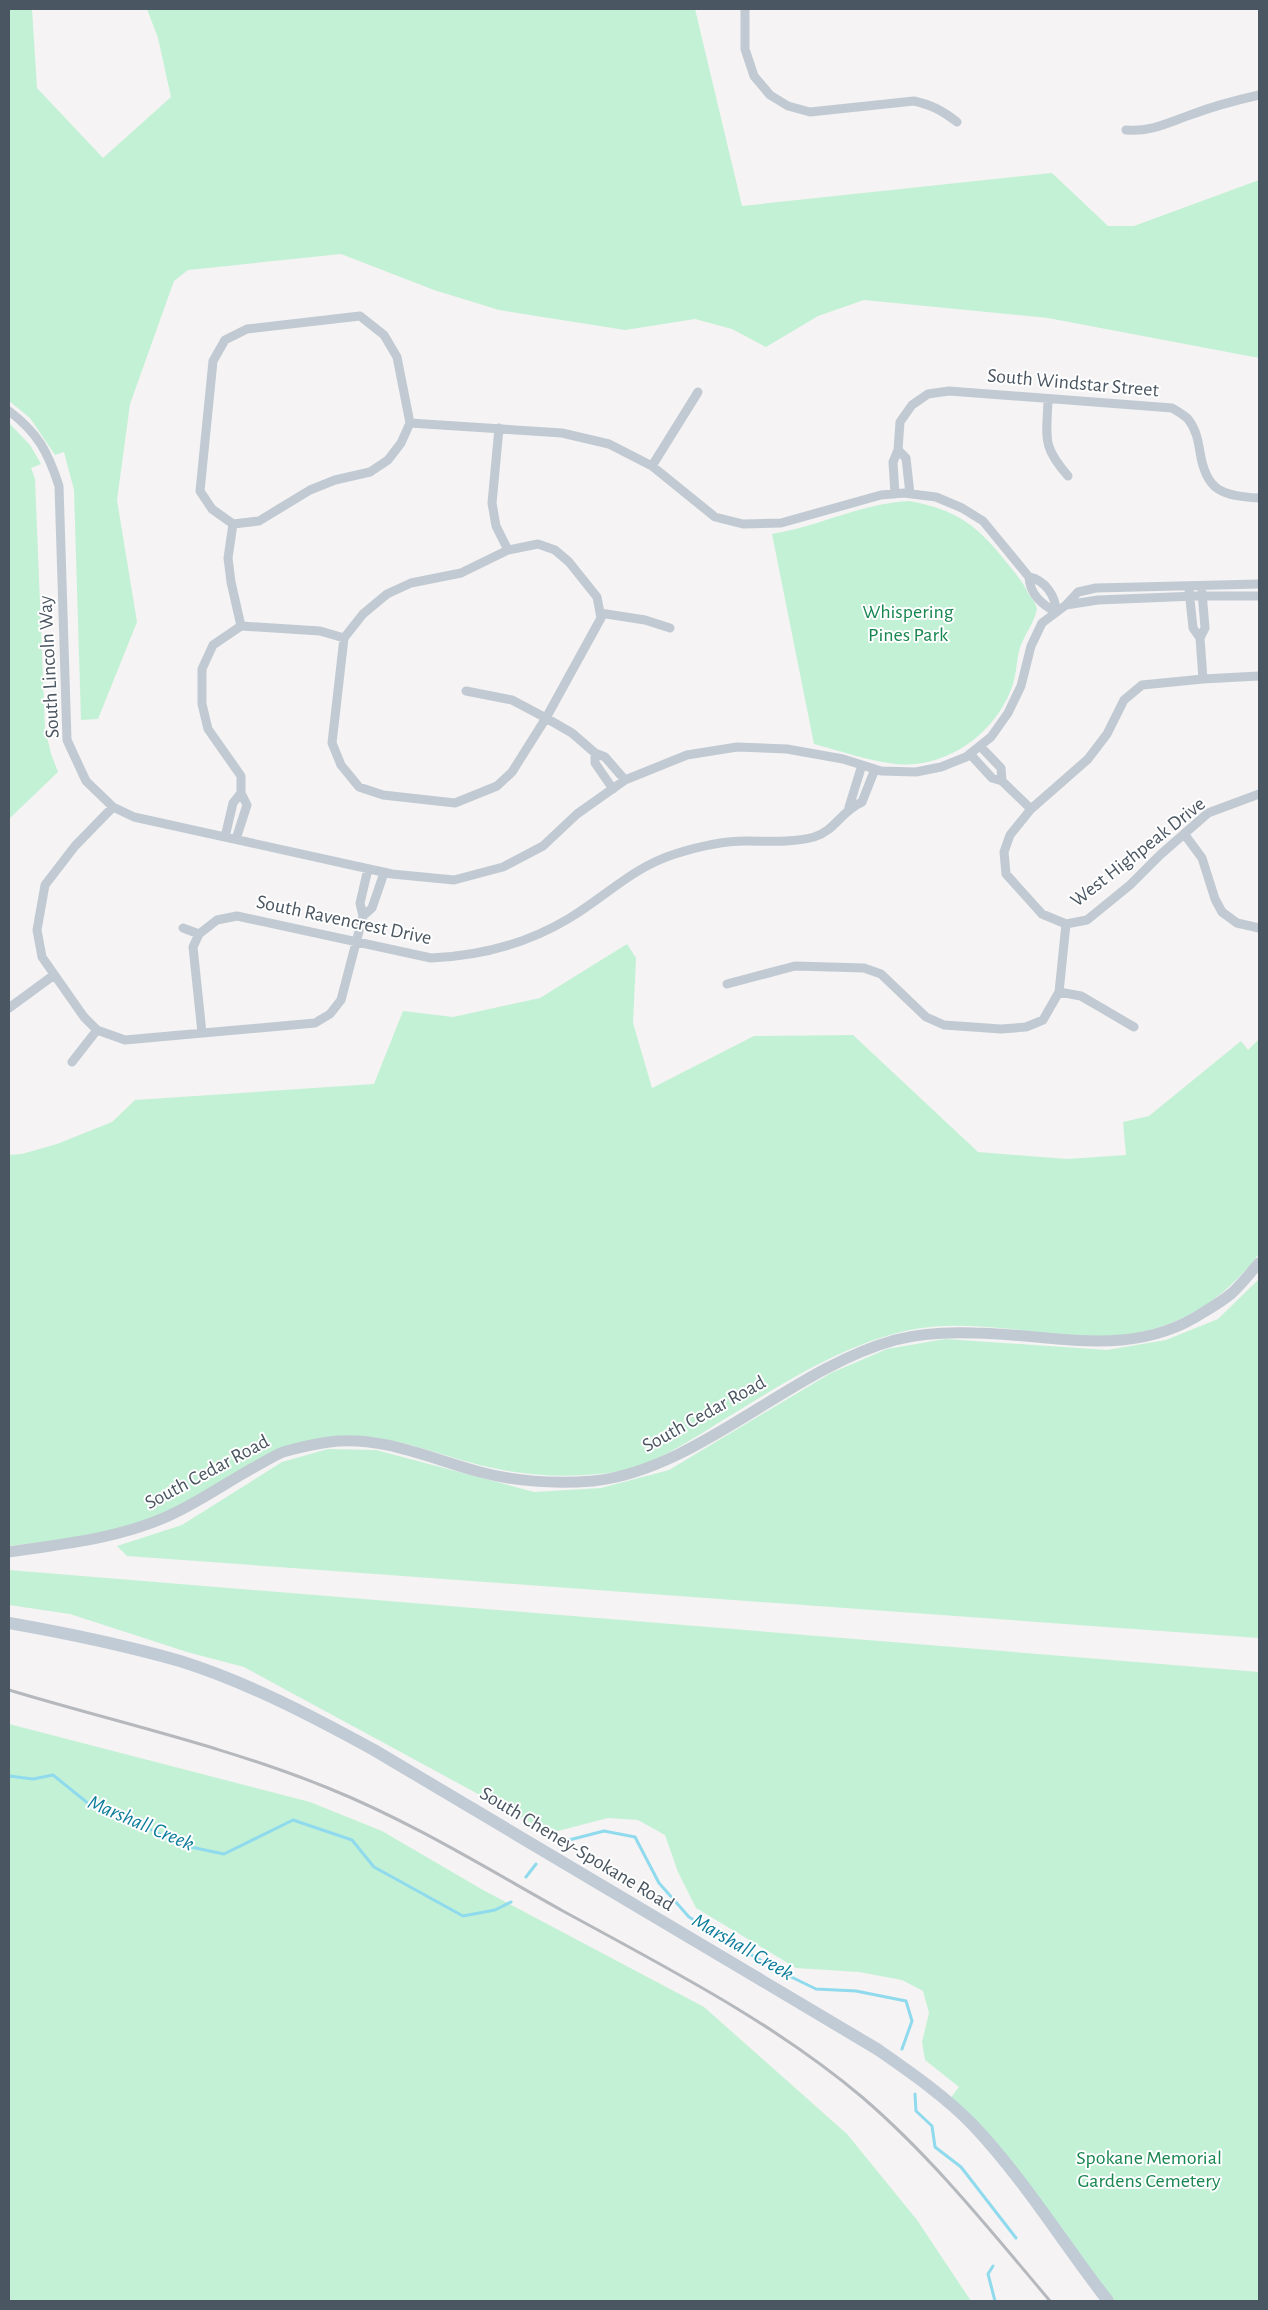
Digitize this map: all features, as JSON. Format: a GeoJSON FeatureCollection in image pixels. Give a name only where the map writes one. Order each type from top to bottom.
{"type":"FeatureCollection","features":[{"type":"Feature","properties":{"kind":"main road","name":"South Cheney-Spokane Road"},"geometry":{"type":"LineString","coordinates":[[9,1622],[138,1650],[181,1662],[228,1679],[287,1705],[374,1750],[877,2049],[914,2074],[972,2124],[1007,2164],[1108,2301]]}},
{"type":"Feature","properties":{"kind":"street"},"geometry":{"type":"LineString","coordinates":[[745,9],[745,49],[754,76],[770,95],[788,106],[810,112],[914,101],[930,104],[957,122]]}},
{"type":"Feature","properties":{"kind":"street"},"geometry":{"type":"LineString","coordinates":[[1126,130],[1143,131],[1159,128],[1191,114],[1259,94]]}},
{"type":"Feature","properties":{"kind":"street"},"geometry":{"type":"LineString","coordinates":[[360,316],[384,335],[397,358],[410,422],[401,443],[388,460],[370,472],[335,480],[310,490],[259,521],[233,524],[212,509],[200,490],[213,361],[225,340],[247,328],[360,316]]}},
{"type":"Feature","properties":{"kind":"street","name":"South Windstar Street"},"geometry":{"type":"LineString","coordinates":[[895,494],[893,462],[898,450],[900,422],[912,405],[928,394],[949,390],[1172,408],[1187,418],[1197,435],[1203,470],[1213,487],[1235,496],[1259,498]]}},
{"type":"Feature","properties":{"kind":"street"},"geometry":{"type":"LineString","coordinates":[[652,466],[698,392]]}},
{"type":"Feature","properties":{"kind":"street"},"geometry":{"type":"LineString","coordinates":[[1048,399],[1047,444],[1053,459],[1068,476]]}},
{"type":"Feature","properties":{"kind":"street","name":"South Lincoln Way"},"geometry":{"type":"LineString","coordinates":[[9,411],[28,426],[48,453],[59,486],[67,740],[86,781],[113,807],[134,817],[384,873],[454,880],[503,867],[543,846],[577,814],[624,780],[686,755],[737,747],[787,748],[843,759],[876,769],[916,772],[941,767],[970,754],[991,737],[1008,713],[1021,686],[1031,646],[1042,623],[1066,605],[1078,592],[1096,588],[1188,584],[1259,584]]}},
{"type":"Feature","properties":{"kind":"street"},"geometry":{"type":"LineString","coordinates":[[410,422],[562,433],[608,444],[652,466],[715,517],[743,524],[781,524],[881,495],[910,494],[936,497],[962,508],[983,521],[1030,577],[1030,587],[1043,605],[1056,612]]}},
{"type":"Feature","properties":{"kind":"street"},"geometry":{"type":"LineString","coordinates":[[499,428],[492,503],[496,526],[508,550]]}},
{"type":"Feature","properties":{"kind":"street"},"geometry":{"type":"LineString","coordinates":[[898,450],[906,458],[910,494]]}},
{"type":"Feature","properties":{"kind":"street"},"geometry":{"type":"LineString","coordinates":[[233,524],[228,558],[231,582],[241,626]]}},
{"type":"Feature","properties":{"kind":"street"},"geometry":{"type":"LineString","coordinates":[[538,544],[555,550],[569,562],[597,597],[600,613],[601,618],[546,718],[512,772],[497,786],[454,803],[383,795],[359,787],[341,765],[332,743],[344,638],[363,614],[387,594],[411,583],[461,573],[508,550],[538,544]]}},
{"type":"Feature","properties":{"kind":"street"},"geometry":{"type":"LineString","coordinates":[[1188,584],[1193,628],[1200,638]]}},
{"type":"Feature","properties":{"kind":"street"},"geometry":{"type":"LineString","coordinates":[[1201,584],[1205,628],[1200,638],[1202,679]]}},
{"type":"Feature","properties":{"kind":"street"},"geometry":{"type":"LineString","coordinates":[[1066,605],[1098,600],[1189,596],[1259,596]]}},
{"type":"Feature","properties":{"kind":"street"},"geometry":{"type":"LineString","coordinates":[[600,613],[645,620],[670,628]]}},
{"type":"Feature","properties":{"kind":"street"},"geometry":{"type":"LineString","coordinates":[[236,839],[247,805],[241,794],[242,776],[231,758],[208,729],[202,704],[202,669],[213,645],[241,626],[320,631],[344,638]]}},
{"type":"Feature","properties":{"kind":"street"},"geometry":{"type":"LineString","coordinates":[[727,984],[795,966],[864,968],[881,974],[926,1017],[944,1025],[1001,1029],[1026,1027],[1043,1020],[1059,992],[1066,924],[1042,914],[1006,874],[1004,852],[1010,835],[1031,809],[1088,759],[1107,734],[1124,700],[1142,685],[1259,676]]}},
{"type":"Feature","properties":{"kind":"street"},"geometry":{"type":"LineString","coordinates":[[466,691],[512,700],[546,718],[572,734],[594,753],[605,758],[624,780]]}},
{"type":"Feature","properties":{"kind":"street"},"geometry":{"type":"LineString","coordinates":[[980,746],[1001,768],[1002,781]]}},
{"type":"Feature","properties":{"kind":"street"},"geometry":{"type":"LineString","coordinates":[[594,753],[595,763],[613,788]]}},
{"type":"Feature","properties":{"kind":"street"},"geometry":{"type":"LineString","coordinates":[[970,754],[992,778],[1002,781],[1031,809]]}},
{"type":"Feature","properties":{"kind":"street","name":"South Ravencrest Drive"},"geometry":{"type":"LineString","coordinates":[[199,934],[216,920],[237,916],[431,958],[460,957],[492,951],[527,939],[569,918],[636,871],[674,854],[715,844],[745,841],[790,842],[816,836],[833,826],[849,807],[862,765]]}},
{"type":"Feature","properties":{"kind":"street","name":"South Ravencrest Drive"},"geometry":{"type":"LineString","coordinates":[[849,807],[862,802],[876,769]]}},
{"type":"Feature","properties":{"kind":"street"},"geometry":{"type":"LineString","coordinates":[[226,837],[233,803],[241,794]]}},
{"type":"Feature","properties":{"kind":"street","name":"West Highpeak Drive"},"geometry":{"type":"LineString","coordinates":[[1066,924],[1087,920],[1130,885],[1160,855],[1186,835],[1208,813],[1259,794]]}},
{"type":"Feature","properties":{"kind":"street"},"geometry":{"type":"LineString","coordinates":[[113,807],[75,846],[45,885],[36,930],[42,957],[84,1017],[97,1030],[125,1040],[314,1023],[330,1014],[340,1000],[356,941],[362,916],[360,903],[368,869]]}},
{"type":"Feature","properties":{"kind":"street"},"geometry":{"type":"LineString","coordinates":[[1186,835],[1202,858],[1215,899],[1222,912],[1237,923],[1259,928]]}},
{"type":"Feature","properties":{"kind":"street"},"geometry":{"type":"LineString","coordinates":[[362,916],[372,908],[384,873]]}},
{"type":"Feature","properties":{"kind":"street"},"geometry":{"type":"LineString","coordinates":[[183,928],[199,934],[193,947],[202,1033]]}},
{"type":"Feature","properties":{"kind":"street"},"geometry":{"type":"LineString","coordinates":[[9,1008],[54,975]]}},
{"type":"Feature","properties":{"kind":"street"},"geometry":{"type":"LineString","coordinates":[[1059,992],[1080,996],[1134,1027]]}},
{"type":"Feature","properties":{"kind":"street"},"geometry":{"type":"LineString","coordinates":[[72,1062],[97,1030]]}},
{"type":"Feature","properties":{"kind":"street","name":"South Cedar Road"},"geometry":{"type":"LineString","coordinates":[[9,1552],[102,1538],[140,1528],[170,1515],[281,1453],[331,1442],[374,1442],[482,1472],[536,1483],[596,1480],[655,1464],[699,1443],[800,1381],[846,1357],[897,1339],[942,1332],[991,1333],[1116,1342],[1154,1336],[1192,1320],[1230,1295],[1259,1263]]}},
{"type":"Feature","properties":{"kind":"green space"},"geometry":{"type":"Polygon","coordinates":[[[9,9],[32,9],[37,88],[103,158],[171,97],[158,38],[147,9],[695,9],[742,206],[1052,173],[1108,226],[1134,226],[1259,180],[1259,358],[1048,318],[864,300],[818,316],[766,347],[732,329],[695,319],[625,330],[499,310],[434,290],[341,254],[188,270],[174,281],[130,404],[117,500],[137,622],[98,719],[81,720],[74,490],[64,452],[55,455],[30,418],[9,401],[9,9]]]}},
{"type":"Feature","properties":{"kind":"green space"},"geometry":{"type":"Polygon","coordinates":[[[9,423],[30,445],[41,464],[31,468],[35,479],[45,728],[51,754],[58,772],[9,819],[9,423]]]}},
{"type":"Feature","properties":{"kind":"green space","name":"Whispering Pines Park"},"geometry":{"type":"Polygon","coordinates":[[[909,501],[925,504],[951,513],[983,535],[1021,581],[1037,609],[1019,651],[1012,687],[1002,708],[991,723],[979,735],[948,755],[932,761],[896,764],[865,758],[814,744],[772,534],[807,526],[873,506],[909,501]]]}},
{"type":"Feature","properties":{"kind":"green space"},"geometry":{"type":"Polygon","coordinates":[[[627,944],[636,958],[633,1023],[652,1088],[754,1036],[853,1035],[978,1152],[1067,1159],[1126,1155],[1123,1122],[1149,1116],[1241,1041],[1248,1050],[1259,1039],[1259,1254],[1230,1286],[1214,1299],[1179,1319],[1160,1327],[1140,1332],[1118,1336],[1091,1337],[1064,1336],[973,1326],[948,1326],[910,1330],[860,1345],[813,1367],[668,1453],[639,1466],[624,1470],[562,1476],[533,1474],[488,1467],[390,1440],[350,1436],[330,1437],[308,1441],[268,1457],[173,1511],[134,1526],[92,1535],[9,1546],[9,1155],[22,1154],[57,1144],[112,1122],[135,1100],[374,1084],[403,1011],[453,1017],[540,998],[627,944]]]}},
{"type":"Feature","properties":{"kind":"green space"},"geometry":{"type":"Polygon","coordinates":[[[1259,1279],[1259,1638],[127,1556],[117,1546],[182,1525],[282,1462],[328,1449],[376,1450],[534,1492],[601,1488],[669,1470],[831,1373],[887,1349],[945,1339],[1107,1350],[1166,1340],[1218,1319],[1259,1279]]]}},
{"type":"Feature","properties":{"kind":"green space","name":"Spokane Memorial Gardens Cemetery"},"geometry":{"type":"Polygon","coordinates":[[[9,1570],[1259,1672],[1259,2301],[1108,2301],[1055,2228],[947,2103],[959,2087],[925,2060],[922,2042],[929,2013],[923,1991],[902,1980],[859,1972],[796,1968],[696,1908],[678,1872],[665,1835],[638,1820],[608,1818],[550,1833],[244,1667],[187,1652],[70,1614],[9,1605],[9,1570]]]}},
{"type":"Feature","properties":{"kind":"green space"},"geometry":{"type":"Polygon","coordinates":[[[9,1724],[310,1802],[382,1831],[483,1890],[704,2007],[847,2134],[917,2220],[971,2301],[9,2301],[9,1724]]]}},
{"type":"Feature","properties":{"kind":"waterway","name":"Marshall Creek"},"geometry":{"type":"LineString","coordinates":[[9,1776],[33,1779],[53,1775],[89,1804],[136,1822],[181,1845],[224,1854],[293,1820],[352,1840],[374,1867],[463,1916],[495,1910],[511,1902]]}},
{"type":"Feature","properties":{"kind":"waterway","name":"Marshall Creek"},"geometry":{"type":"LineString","coordinates":[[569,1840],[604,1831],[635,1837],[659,1883],[689,1917],[726,1940],[779,1971],[816,1989],[856,1991],[906,2001],[912,2021],[902,2049]]}},
{"type":"Feature","properties":{"kind":"waterway","name":"Marshall Creek"},"geometry":{"type":"LineString","coordinates":[[526,1877],[536,1864]]}},
{"type":"Feature","properties":{"kind":"waterway","name":"Marshall Creek"},"geometry":{"type":"LineString","coordinates":[[915,2094],[916,2111],[932,2126],[935,2147],[961,2167],[1016,2238]]}},
{"type":"Feature","properties":{"kind":"waterway","name":"Marshall Creek"},"geometry":{"type":"LineString","coordinates":[[993,2266],[988,2274],[995,2301]]}},
{"type":"Feature","properties":{"kind":"railway"},"geometry":{"type":"LineString","coordinates":[[9,1690],[250,1759],[328,1788],[388,1815],[447,1846],[717,1996],[827,2069],[888,2120],[937,2169],[1050,2301]]}}]}
